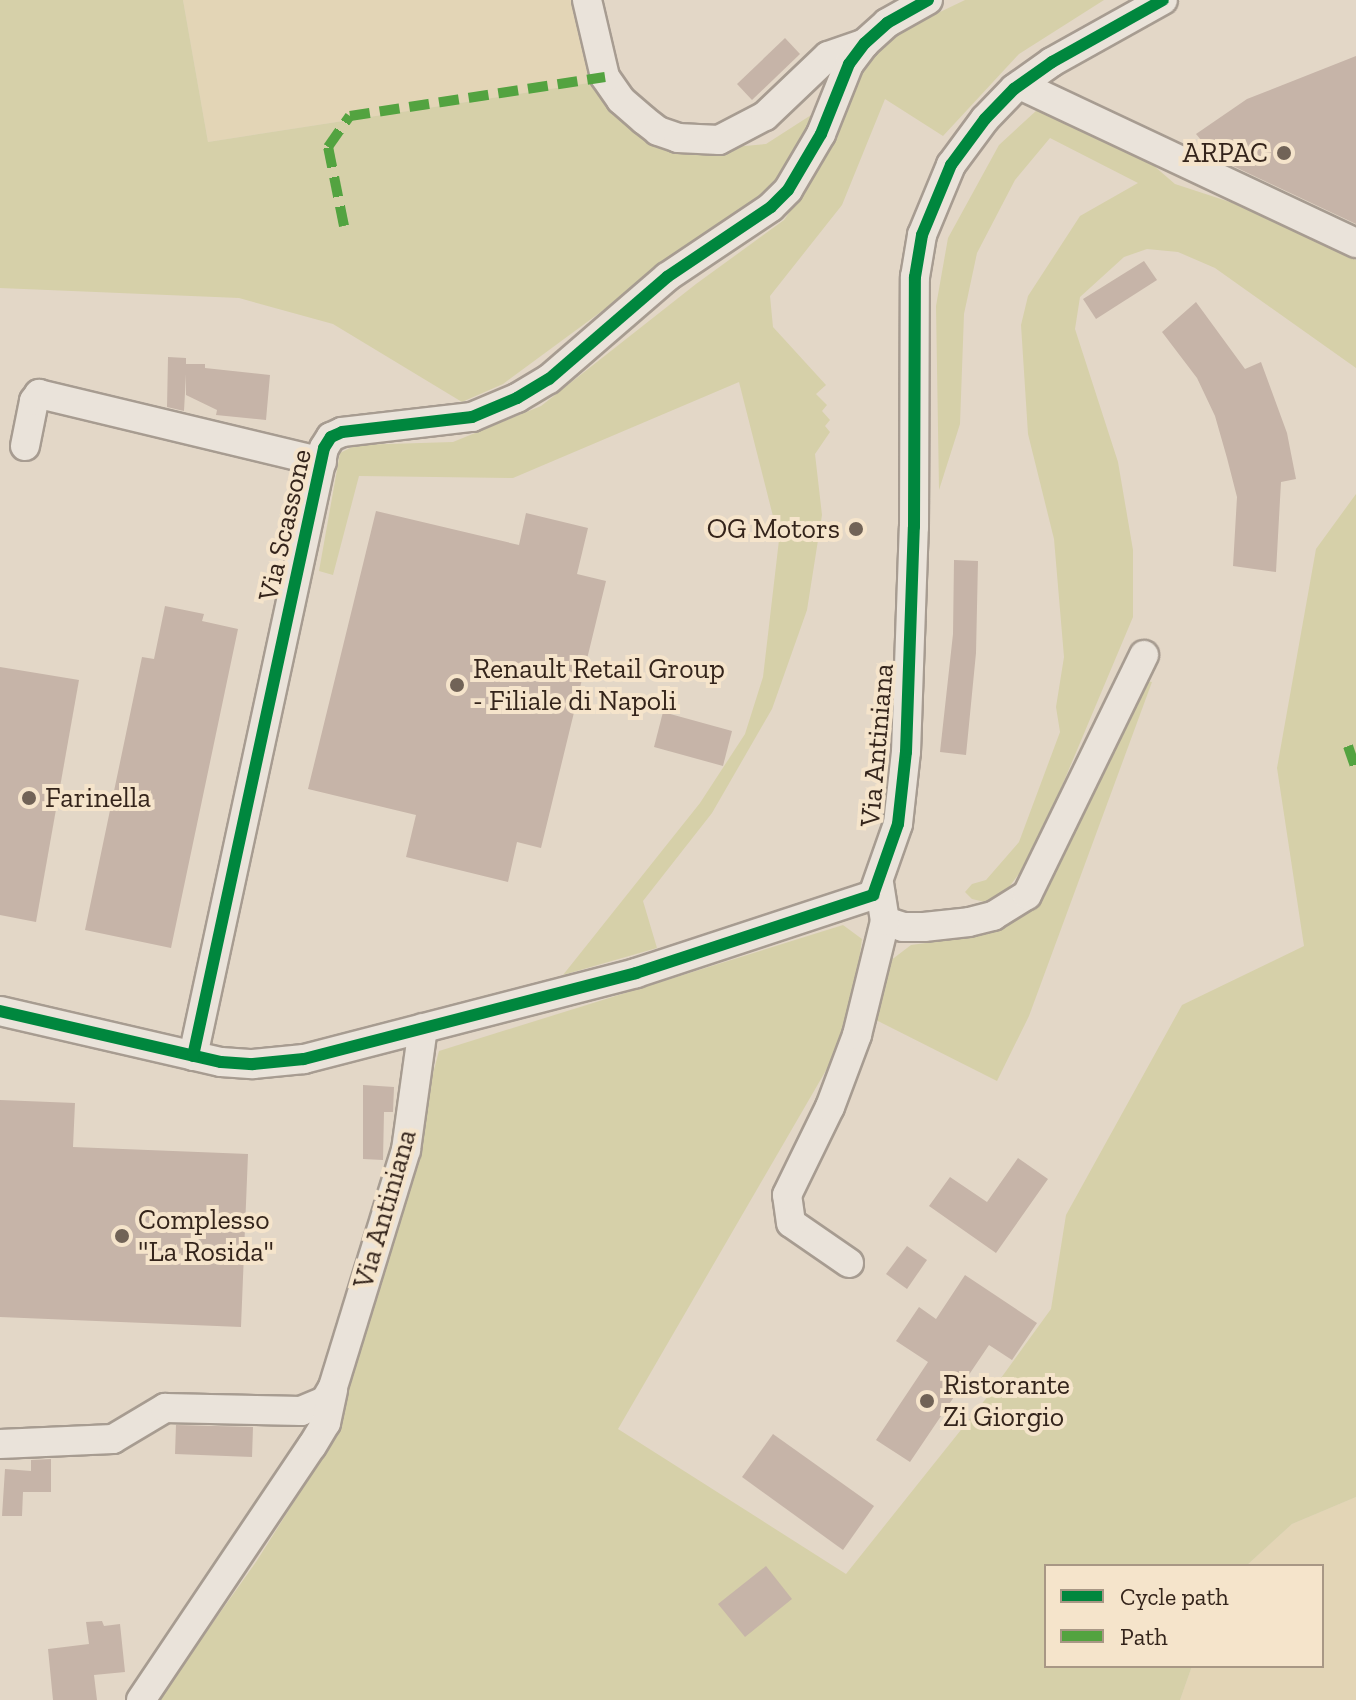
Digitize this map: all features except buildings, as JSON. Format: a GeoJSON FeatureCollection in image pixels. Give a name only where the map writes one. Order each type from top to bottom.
{"type":"FeatureCollection","features":[{"type":"Feature","properties":{"kind":"street"},"geometry":{"type":"LineString","coordinates":[[587,0],[605,77],[621,100],[644,120],[658,131],[678,138],[719,140],[765,116],[828,56],[865,43]]}},
{"type":"Feature","properties":{"kind":"street","name":"Via Scassone"},"geometry":{"type":"LineString","coordinates":[[193,1056],[322,462],[331,437],[342,432],[472,417],[505,404],[549,379],[667,277],[771,207],[788,190],[821,134],[849,64],[865,43],[887,23],[928,0]]}},
{"type":"Feature","properties":{"kind":"street","name":"Via Antiniana"},"geometry":{"type":"LineString","coordinates":[[879,884],[898,824],[906,752],[914,527],[913,321],[915,277],[922,235],[951,165],[985,119],[1020,85],[1062,56],[1163,0]]}},
{"type":"Feature","properties":{"kind":"street"},"geometry":{"type":"LineString","coordinates":[[1020,85],[1356,243]]}},
{"type":"Feature","properties":{"kind":"street"},"geometry":{"type":"LineString","coordinates":[[25,446],[34,401],[39,394],[322,462]]}},
{"type":"Feature","properties":{"kind":"street"},"geometry":{"type":"LineString","coordinates":[[885,921],[903,927],[969,922],[993,916],[1027,895],[1144,655]]}},
{"type":"Feature","properties":{"kind":"street"},"geometry":{"type":"LineString","coordinates":[[849,1263],[791,1223],[787,1195],[830,1107],[857,1035],[885,921],[879,884]]}},
{"type":"Feature","properties":{"kind":"street"},"geometry":{"type":"LineString","coordinates":[[0,1011],[193,1056],[253,1064],[304,1059],[636,973],[863,900],[873,895],[879,884]]}},
{"type":"Feature","properties":{"kind":"street","name":"Via Antiniana"},"geometry":{"type":"LineString","coordinates":[[141,1700],[326,1423],[333,1387],[406,1150],[423,1028]]}},
{"type":"Feature","properties":{"kind":"street"},"geometry":{"type":"LineString","coordinates":[[0,1444],[113,1439],[165,1408],[301,1411],[325,1401],[333,1387]]}},
{"type":"Feature","properties":{"kind":"shaded area"},"geometry":{"type":"Polygon","coordinates":[[[0,0],[183,0],[208,142],[608,80],[689,151],[766,144],[822,108],[805,150],[761,194],[503,384],[462,402],[333,324],[239,298],[0,288],[0,0]]]}},
{"type":"Feature","properties":{"kind":"shaded area"},"geometry":{"type":"Polygon","coordinates":[[[183,0],[581,0],[608,80],[208,142],[183,0]]]}},
{"type":"Feature","properties":{"kind":"shaded area"},"geometry":{"type":"Polygon","coordinates":[[[965,0],[1104,0],[1019,54],[943,136],[885,99],[842,205],[770,296],[773,327],[826,385],[816,394],[827,405],[822,411],[830,420],[825,426],[830,432],[815,454],[822,515],[807,610],[772,709],[712,813],[643,901],[657,948],[563,975],[700,803],[745,734],[763,677],[779,540],[739,382],[513,478],[359,476],[333,575],[319,571],[340,453],[356,445],[453,442],[541,406],[696,284],[784,220],[822,165],[856,78],[888,37],[965,0]]]}},
{"type":"Feature","properties":{"kind":"shaded area"},"geometry":{"type":"Polygon","coordinates":[[[1037,110],[1132,147],[1175,184],[1233,203],[1356,260],[1356,368],[1215,268],[1178,252],[1147,249],[1124,257],[1080,297],[1075,329],[1118,462],[1133,550],[1133,617],[1032,857],[1009,887],[989,903],[972,899],[965,892],[972,884],[986,880],[1019,842],[1060,732],[1056,707],[1064,657],[1054,539],[1028,434],[1021,325],[1028,296],[1080,216],[1138,183],[1050,138],[1015,180],[977,253],[964,314],[960,424],[939,490],[936,306],[948,238],[999,145],[1037,110]]]}},
{"type":"Feature","properties":{"kind":"shaded area"},"geometry":{"type":"Polygon","coordinates":[[[1356,494],[1356,1497],[1292,1524],[1248,1564],[1044,1564],[1044,1668],[1191,1668],[1180,1700],[158,1700],[256,1562],[335,1437],[439,1051],[843,925],[862,939],[850,1029],[618,1429],[846,1574],[988,1396],[1051,1309],[1066,1215],[1182,1005],[1304,946],[1277,768],[1316,549],[1356,494]]]}},
{"type":"Feature","properties":{"kind":"shaded area"},"geometry":{"type":"Polygon","coordinates":[[[1141,680],[1152,682],[1029,1016],[997,1081],[872,1018],[890,961],[911,945],[963,938],[1010,923],[1043,895],[1141,680]]]}},
{"type":"Feature","properties":{"kind":"shaded area"},"geometry":{"type":"Polygon","coordinates":[[[1356,1497],[1356,1700],[1180,1700],[1191,1668],[1324,1668],[1324,1564],[1248,1564],[1292,1524],[1356,1497]]]}},
{"type":"Feature","properties":{"kind":"marked path"},"geometry":{"type":"LineString","coordinates":[[344,226],[328,147],[350,116],[605,77]]}},
{"type":"Feature","properties":{"kind":"marked path"},"geometry":{"type":"LineString","coordinates":[[1348,746],[1356,769]]}},
{"type":"Feature","properties":{"kind":"cycle path"},"geometry":{"type":"LineString","coordinates":[[193,1056],[324,448],[331,437],[342,432],[472,417],[517,398],[549,379],[667,277],[771,207],[788,190],[821,134],[849,64],[865,43],[887,23],[928,0]]}},
{"type":"Feature","properties":{"kind":"cycle path"},"geometry":{"type":"LineString","coordinates":[[0,1011],[221,1062],[253,1064],[304,1059],[636,973],[873,895],[898,824],[906,752],[914,527],[915,277],[922,235],[951,165],[985,119],[1014,89],[1052,62],[1163,0]]}},
{"type":"Feature","properties":{"kind":"place","name":"ARPAC"},"geometry":{"type":"Point","coordinates":[1284,153]}},
{"type":"Feature","properties":{"kind":"place","name":"OG Motors"},"geometry":{"type":"Point","coordinates":[856,529]}},
{"type":"Feature","properties":{"kind":"place","name":"Renault Retail Group - Filiale di Napoli"},"geometry":{"type":"Point","coordinates":[457,685]}},
{"type":"Feature","properties":{"kind":"place","name":"Farinella"},"geometry":{"type":"Point","coordinates":[29,798]}},
{"type":"Feature","properties":{"kind":"place","name":"Complesso \"La Rosida\""},"geometry":{"type":"Point","coordinates":[122,1236]}},
{"type":"Feature","properties":{"kind":"place","name":"Ristorante Zi Giorgio"},"geometry":{"type":"Point","coordinates":[927,1401]}}]}
